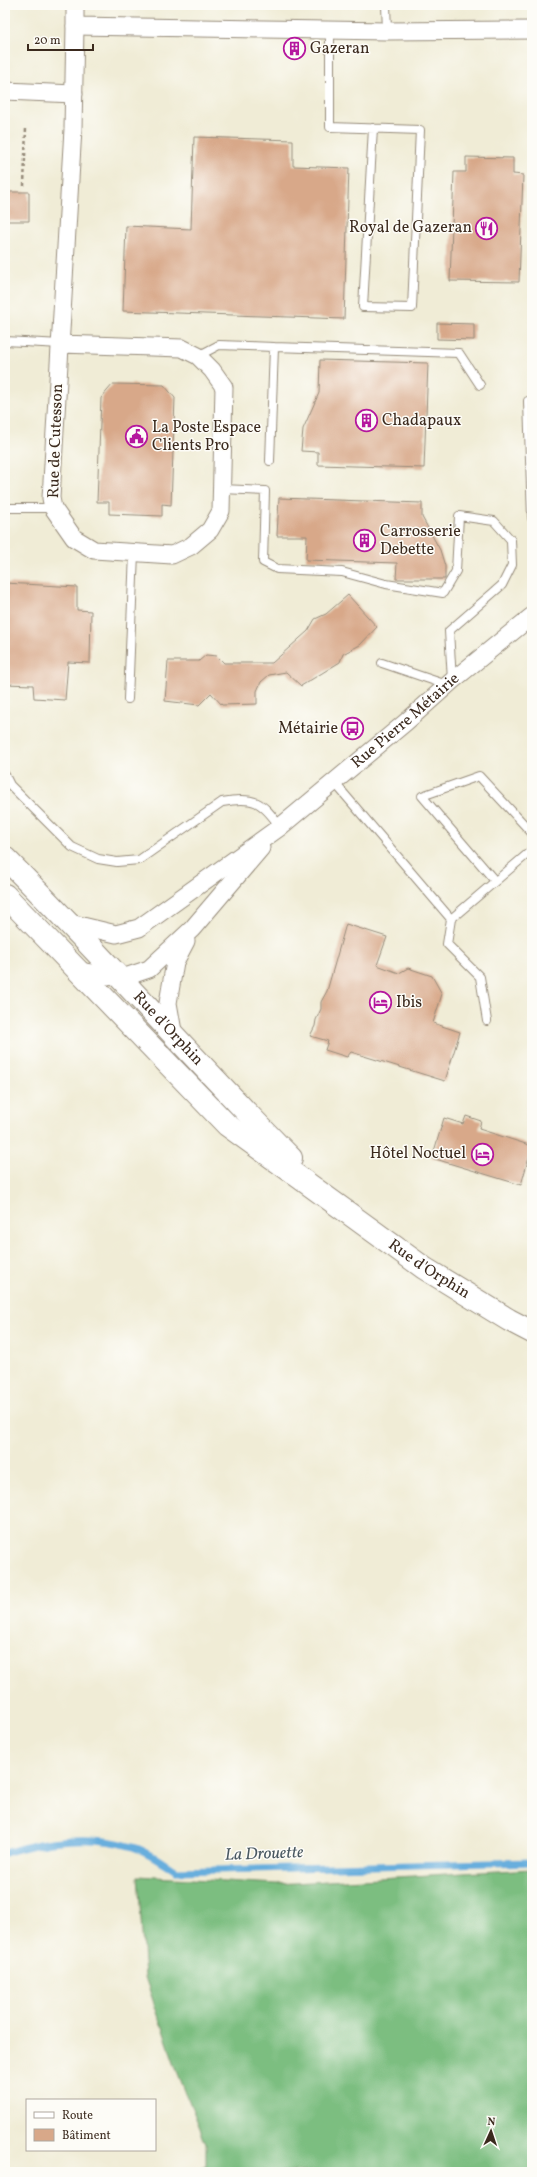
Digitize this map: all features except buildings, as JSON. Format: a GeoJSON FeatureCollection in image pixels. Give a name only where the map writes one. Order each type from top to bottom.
{"type":"FeatureCollection","features":[{"type":"Feature","properties":{"kind":"main road","name":"Rue d'Orphin"},"geometry":{"type":"LineString","coordinates":[[5,858],[70,923],[122,978],[174,1037],[331,1199]]}},
{"type":"Feature","properties":{"kind":"main road","name":"Rue d'Orphin"},"geometry":{"type":"LineString","coordinates":[[5,895],[227,1125],[331,1199],[424,1268],[509,1320],[532,1332]]}},
{"type":"Feature","properties":{"kind":"street","name":"Rue de Cutesson"},"geometry":{"type":"LineString","coordinates":[[61,344],[182,348],[198,356],[212,370],[224,387],[221,511],[210,530],[190,546],[172,555],[94,550],[74,538],[53,508],[51,498],[61,344],[74,94],[75,5]]}},
{"type":"Feature","properties":{"kind":"street"},"geometry":{"type":"LineString","coordinates":[[75,26],[387,31],[532,30]]}},
{"type":"Feature","properties":{"kind":"street"},"geometry":{"type":"LineString","coordinates":[[5,91],[74,94]]}},
{"type":"Feature","properties":{"kind":"street","name":"Rue Pierre Métairie"},"geometry":{"type":"LineString","coordinates":[[70,923],[116,934],[139,928],[280,827],[406,722],[449,683],[532,616]]}},
{"type":"Feature","properties":{"kind":"street","name":"Rue Pierre Métairie"},"geometry":{"type":"LineString","coordinates":[[78,971],[122,978],[149,969],[192,929],[280,827]]}},
{"type":"Feature","properties":{"kind":"street","name":"Rue Pierre Métairie"},"geometry":{"type":"LineString","coordinates":[[174,1037],[168,1004],[175,962],[192,929]]}},
{"type":"Feature","properties":{"kind":"lane"},"geometry":{"type":"LineString","coordinates":[[386,5],[387,31]]}},
{"type":"Feature","properties":{"kind":"lane"},"geometry":{"type":"LineString","coordinates":[[330,30],[330,127],[373,128],[420,130],[412,308],[363,308],[373,128]]}},
{"type":"Feature","properties":{"kind":"lane","name":"Rue de Cutesson"},"geometry":{"type":"LineString","coordinates":[[5,341],[61,344]]}},
{"type":"Feature","properties":{"kind":"lane"},"geometry":{"type":"LineString","coordinates":[[198,356],[219,345],[459,353],[480,385]]}},
{"type":"Feature","properties":{"kind":"lane"},"geometry":{"type":"LineString","coordinates":[[270,461],[274,347]]}},
{"type":"Feature","properties":{"kind":"lane"},"geometry":{"type":"LineString","coordinates":[[528,401],[532,518]]}},
{"type":"Feature","properties":{"kind":"lane"},"geometry":{"type":"LineString","coordinates":[[222,489],[265,491],[263,562],[277,569],[342,572],[386,584],[443,592],[456,571],[459,516],[494,521],[511,540],[512,565],[502,585],[449,631],[449,683],[382,663]]}},
{"type":"Feature","properties":{"kind":"lane"},"geometry":{"type":"LineString","coordinates":[[5,508],[53,508]]}},
{"type":"Feature","properties":{"kind":"lane"},"geometry":{"type":"LineString","coordinates":[[128,699],[134,553]]}},
{"type":"Feature","properties":{"kind":"lane"},"geometry":{"type":"LineString","coordinates":[[5,775],[10,785],[72,847],[98,859],[117,862],[139,860],[222,802],[235,799],[252,801],[266,807],[280,827]]}},
{"type":"Feature","properties":{"kind":"lane"},"geometry":{"type":"LineString","coordinates":[[495,882],[422,796],[479,776],[532,833]]}},
{"type":"Feature","properties":{"kind":"lane"},"geometry":{"type":"LineString","coordinates":[[334,782],[451,919]]}},
{"type":"Feature","properties":{"kind":"lane"},"geometry":{"type":"LineString","coordinates":[[487,1021],[480,977],[447,944],[451,919],[532,850]]}},
{"type":"Feature","properties":{"kind":"path"},"geometry":{"type":"LineString","coordinates":[[24,186],[26,128]]}},
{"type":"Feature","properties":{"kind":"green space"},"geometry":{"type":"Polygon","coordinates":[[[532,1869],[532,2172],[192,2172],[206,2165],[206,2143],[177,2071],[145,1977],[138,1876],[277,1884],[532,1869]]]}},
{"type":"Feature","properties":{"kind":"waterway","name":"La Drouette"},"geometry":{"type":"LineString","coordinates":[[5,1853],[20,1848],[52,1842],[69,1840],[101,1841],[117,1843],[139,1849],[150,1854],[176,1871],[532,1862]]}},
{"type":"Feature","properties":{"kind":"place","name":"Gazeran"},"geometry":{"type":"Point","coordinates":[294,49]}},
{"type":"Feature","properties":{"kind":"place","name":"Royal de Gazeran"},"geometry":{"type":"Point","coordinates":[487,228]}},
{"type":"Feature","properties":{"kind":"place","name":"Chadapaux"},"geometry":{"type":"Point","coordinates":[366,421]}},
{"type":"Feature","properties":{"kind":"place","name":"La Poste Espace Clients Pro"},"geometry":{"type":"Point","coordinates":[136,437]}},
{"type":"Feature","properties":{"kind":"place","name":"Carrosserie Debette"},"geometry":{"type":"Point","coordinates":[364,541]}},
{"type":"Feature","properties":{"kind":"place","name":"Métairie"},"geometry":{"type":"Point","coordinates":[353,729]}},
{"type":"Feature","properties":{"kind":"place","name":"Ibis"},"geometry":{"type":"Point","coordinates":[380,1003]}},
{"type":"Feature","properties":{"kind":"place","name":"Hôtel Noctuel"},"geometry":{"type":"Point","coordinates":[482,1154]}}]}
